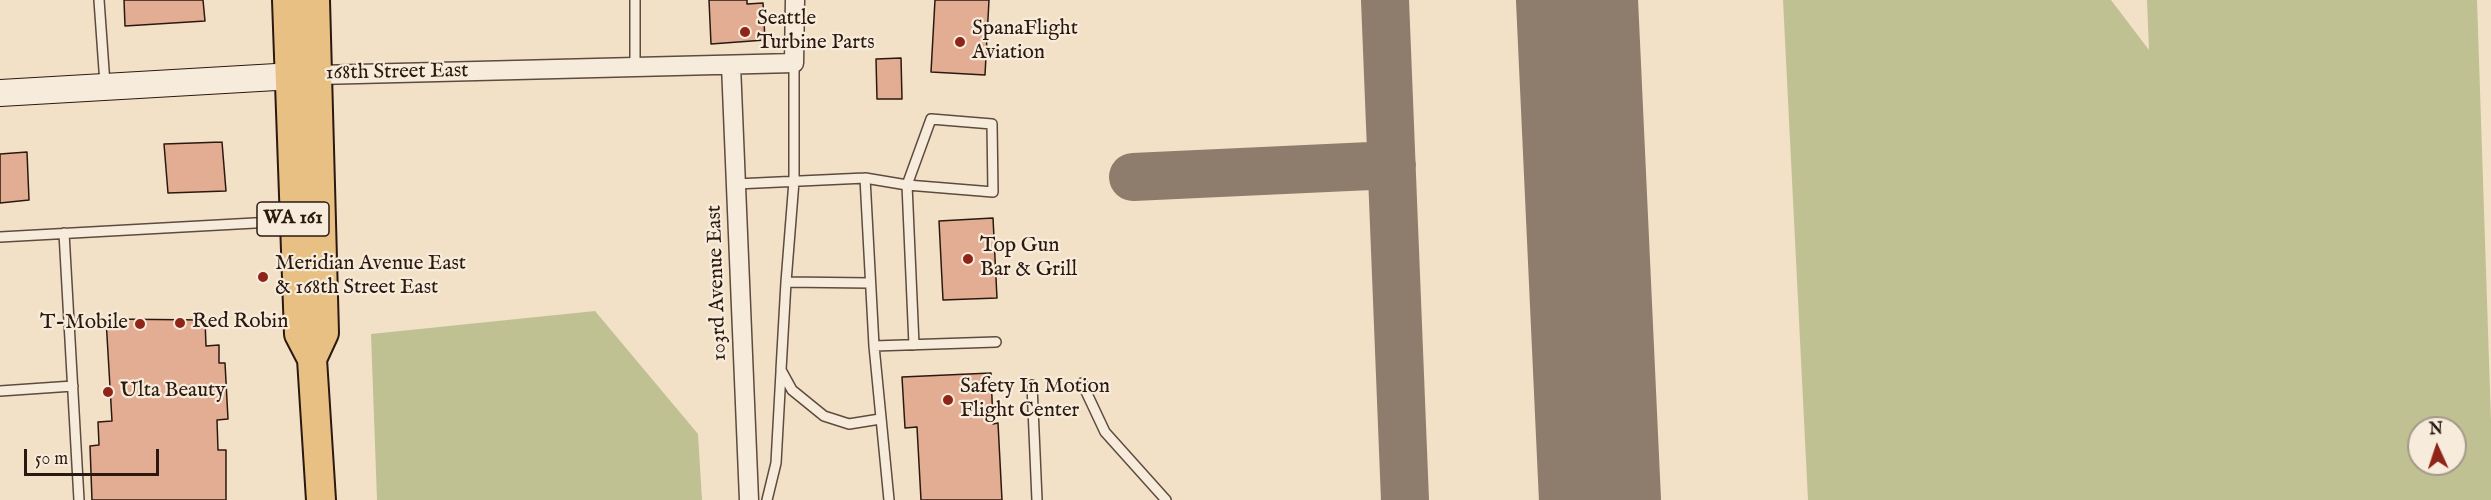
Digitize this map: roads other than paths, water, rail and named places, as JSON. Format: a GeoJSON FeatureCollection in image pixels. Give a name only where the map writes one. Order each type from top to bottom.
{"type":"FeatureCollection","features":[{"type":"Feature","properties":{"kind":"main road","name":"WA 161"},"geometry":{"type":"LineString","coordinates":[[286,0],[299,334],[312,359],[319,497]]}},
{"type":"Feature","properties":{"kind":"main road","name":"WA 161"},"geometry":{"type":"LineString","coordinates":[[312,359],[324,333],[315,0]]}},
{"type":"Feature","properties":{"kind":"street"},"geometry":{"type":"LineString","coordinates":[[794,63],[795,0]]}},
{"type":"Feature","properties":{"kind":"street","name":"168th Street East"},"geometry":{"type":"LineString","coordinates":[[0,93],[289,76],[794,63]]}},
{"type":"Feature","properties":{"kind":"street","name":"103rd Avenue East"},"geometry":{"type":"LineString","coordinates":[[732,65],[749,500]]}},
{"type":"Feature","properties":{"kind":"lane"},"geometry":{"type":"LineString","coordinates":[[99,0],[105,87]]}},
{"type":"Feature","properties":{"kind":"lane"},"geometry":{"type":"LineString","coordinates":[[635,0],[635,67]]}},
{"type":"Feature","properties":{"kind":"lane"},"geometry":{"type":"LineString","coordinates":[[767,500],[776,463],[786,282],[795,181],[794,63]]}},
{"type":"Feature","properties":{"kind":"lane"},"geometry":{"type":"LineString","coordinates":[[736,184],[865,178],[907,185],[993,192],[992,124],[931,119],[907,185],[914,345]]}},
{"type":"Feature","properties":{"kind":"lane"},"geometry":{"type":"LineString","coordinates":[[865,178],[874,346],[890,500]]}},
{"type":"Feature","properties":{"kind":"lane"},"geometry":{"type":"LineString","coordinates":[[0,237],[293,221]]}},
{"type":"Feature","properties":{"kind":"lane"},"geometry":{"type":"LineString","coordinates":[[64,233],[79,500]]}},
{"type":"Feature","properties":{"kind":"lane"},"geometry":{"type":"LineString","coordinates":[[786,282],[870,283]]}},
{"type":"Feature","properties":{"kind":"lane"},"geometry":{"type":"LineString","coordinates":[[874,346],[996,342]]}},
{"type":"Feature","properties":{"kind":"lane"},"geometry":{"type":"LineString","coordinates":[[781,370],[792,390],[824,416],[849,424],[880,419]]}},
{"type":"Feature","properties":{"kind":"lane"},"geometry":{"type":"LineString","coordinates":[[1082,383],[1105,432],[1166,500]]}},
{"type":"Feature","properties":{"kind":"lane"},"geometry":{"type":"LineString","coordinates":[[1032,385],[1037,500]]}},
{"type":"Feature","properties":{"kind":"lane"},"geometry":{"type":"LineString","coordinates":[[0,391],[73,386]]}},
{"type":"Feature","properties":{"kind":"place","name":"Seattle Turbine Parts"},"geometry":{"type":"Point","coordinates":[745,32]}},
{"type":"Feature","properties":{"kind":"place","name":"SpanaFlight Aviation"},"geometry":{"type":"Point","coordinates":[960,42]}},
{"type":"Feature","properties":{"kind":"place","name":"Top Gun Bar & Grill"},"geometry":{"type":"Point","coordinates":[968,259]}},
{"type":"Feature","properties":{"kind":"place","name":"Meridian Avenue East & 168th Street East"},"geometry":{"type":"Point","coordinates":[263,277]}},
{"type":"Feature","properties":{"kind":"place","name":"Red Robin"},"geometry":{"type":"Point","coordinates":[180,323]}},
{"type":"Feature","properties":{"kind":"place","name":"T-Mobile"},"geometry":{"type":"Point","coordinates":[140,324]}},
{"type":"Feature","properties":{"kind":"place","name":"Ulta Beauty"},"geometry":{"type":"Point","coordinates":[108,392]}},
{"type":"Feature","properties":{"kind":"place","name":"Safety In Motion Flight Center"},"geometry":{"type":"Point","coordinates":[948,400]}}]}
